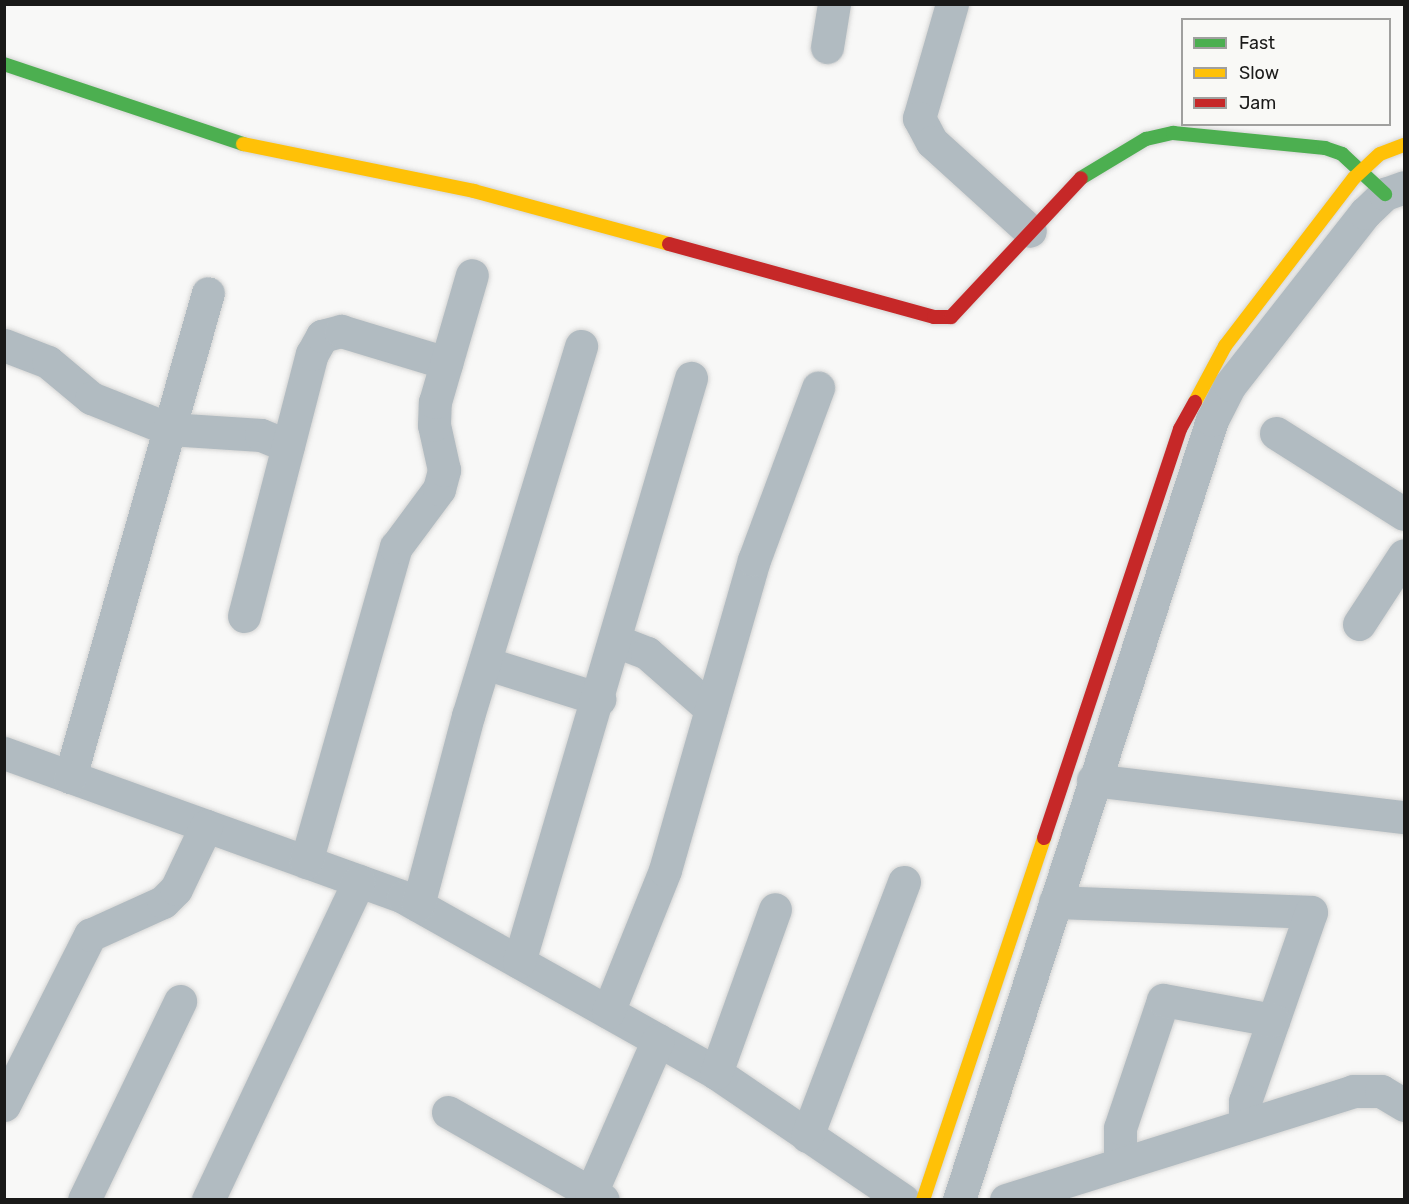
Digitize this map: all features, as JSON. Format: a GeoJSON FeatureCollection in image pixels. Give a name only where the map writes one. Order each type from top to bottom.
{"type":"FeatureCollection","features":[{"type":"Feature","properties":{"kind":"street"},"geometry":{"type":"LineString","coordinates":[[827,47],[834,4]]}},
{"type":"Feature","properties":{"kind":"street"},"geometry":{"type":"LineString","coordinates":[[952,4],[919,118],[932,142],[1030,231]]}},
{"type":"Feature","properties":{"kind":"street"},"geometry":{"type":"LineString","coordinates":[[4,63],[224,140],[474,191],[934,317],[951,317],[964,309],[1062,193],[1101,162],[1146,139],[1173,133],[1325,148],[1342,154],[1362,170],[1395,190],[1230,385],[1212,420],[1093,780],[959,1200]]}},
{"type":"Feature","properties":{"kind":"street"},"geometry":{"type":"LineString","coordinates":[[923,1200],[1180,429],[1225,346],[1362,170],[1380,154],[1404,145]]}},
{"type":"Feature","properties":{"kind":"street"},"geometry":{"type":"LineString","coordinates":[[306,862],[396,547],[439,489],[442,451],[434,426],[446,363],[472,275]]}},
{"type":"Feature","properties":{"kind":"street"},"geometry":{"type":"LineString","coordinates":[[70,777],[208,293]]}},
{"type":"Feature","properties":{"kind":"street"},"geometry":{"type":"LineString","coordinates":[[244,616],[288,446],[322,336],[341,331],[446,363]]}},
{"type":"Feature","properties":{"kind":"street"},"geometry":{"type":"LineString","coordinates":[[4,345],[48,362],[91,398],[169,429],[261,435],[288,446]]}},
{"type":"Feature","properties":{"kind":"street"},"geometry":{"type":"LineString","coordinates":[[418,905],[485,663],[581,346]]}},
{"type":"Feature","properties":{"kind":"street"},"geometry":{"type":"LineString","coordinates":[[519,962],[599,699],[691,378]]}},
{"type":"Feature","properties":{"kind":"street"},"geometry":{"type":"LineString","coordinates":[[608,1012],[665,870],[754,560],[818,388]]}},
{"type":"Feature","properties":{"kind":"street"},"geometry":{"type":"LineString","coordinates":[[1276,433],[1404,514]]}},
{"type":"Feature","properties":{"kind":"street"},"geometry":{"type":"LineString","coordinates":[[1359,624],[1404,555]]}},
{"type":"Feature","properties":{"kind":"street"},"geometry":{"type":"LineString","coordinates":[[616,641],[647,653],[711,709]]}},
{"type":"Feature","properties":{"kind":"street"},"geometry":{"type":"LineString","coordinates":[[485,663],[599,699]]}},
{"type":"Feature","properties":{"kind":"street"},"geometry":{"type":"LineString","coordinates":[[4,753],[358,881],[418,905],[716,1072],[903,1200]]}},
{"type":"Feature","properties":{"kind":"street"},"geometry":{"type":"LineString","coordinates":[[1093,780],[1404,817]]}},
{"type":"Feature","properties":{"kind":"street"},"geometry":{"type":"LineString","coordinates":[[4,1105],[90,935],[163,902],[176,889],[206,826]]}},
{"type":"Feature","properties":{"kind":"street"},"geometry":{"type":"LineString","coordinates":[[208,1200],[358,881]]}},
{"type":"Feature","properties":{"kind":"street"},"geometry":{"type":"LineString","coordinates":[[807,1136],[904,882]]}},
{"type":"Feature","properties":{"kind":"street"},"geometry":{"type":"LineString","coordinates":[[1055,902],[1311,912],[1245,1101],[1245,1125]]}},
{"type":"Feature","properties":{"kind":"street"},"geometry":{"type":"LineString","coordinates":[[716,1072],[775,909]]}},
{"type":"Feature","properties":{"kind":"street"},"geometry":{"type":"LineString","coordinates":[[1120,1164],[1120,1128],[1162,1000],[1273,1020]]}},
{"type":"Feature","properties":{"kind":"street"},"geometry":{"type":"LineString","coordinates":[[84,1200],[180,1001]]}},
{"type":"Feature","properties":{"kind":"street"},"geometry":{"type":"LineString","coordinates":[[448,1112],[597,1196],[658,1040]]}},
{"type":"Feature","properties":{"kind":"street"},"geometry":{"type":"LineString","coordinates":[[1006,1200],[1353,1092],[1382,1091],[1404,1105]]}},
{"type":"Feature","properties":{"kind":"traffic: fast"},"geometry":{"type":"LineString","coordinates":[[4,64],[243,144]]}},
{"type":"Feature","properties":{"kind":"traffic: fast"},"geometry":{"type":"LineString","coordinates":[[1081,178],[1146,139],[1173,133],[1325,148],[1342,154],[1385,194]]}},
{"type":"Feature","properties":{"kind":"traffic: slow"},"geometry":{"type":"LineString","coordinates":[[243,144],[474,191],[669,244]]}},
{"type":"Feature","properties":{"kind":"traffic: slow"},"geometry":{"type":"LineString","coordinates":[[1195,402],[1225,346],[1354,178],[1380,154],[1404,145]]}},
{"type":"Feature","properties":{"kind":"traffic: slow"},"geometry":{"type":"LineString","coordinates":[[923,1200],[1044,838]]}},
{"type":"Feature","properties":{"kind":"traffic: jam"},"geometry":{"type":"LineString","coordinates":[[669,244],[934,317],[951,317],[1081,178]]}},
{"type":"Feature","properties":{"kind":"traffic: jam"},"geometry":{"type":"LineString","coordinates":[[1044,838],[1180,429],[1195,402]]}}]}
